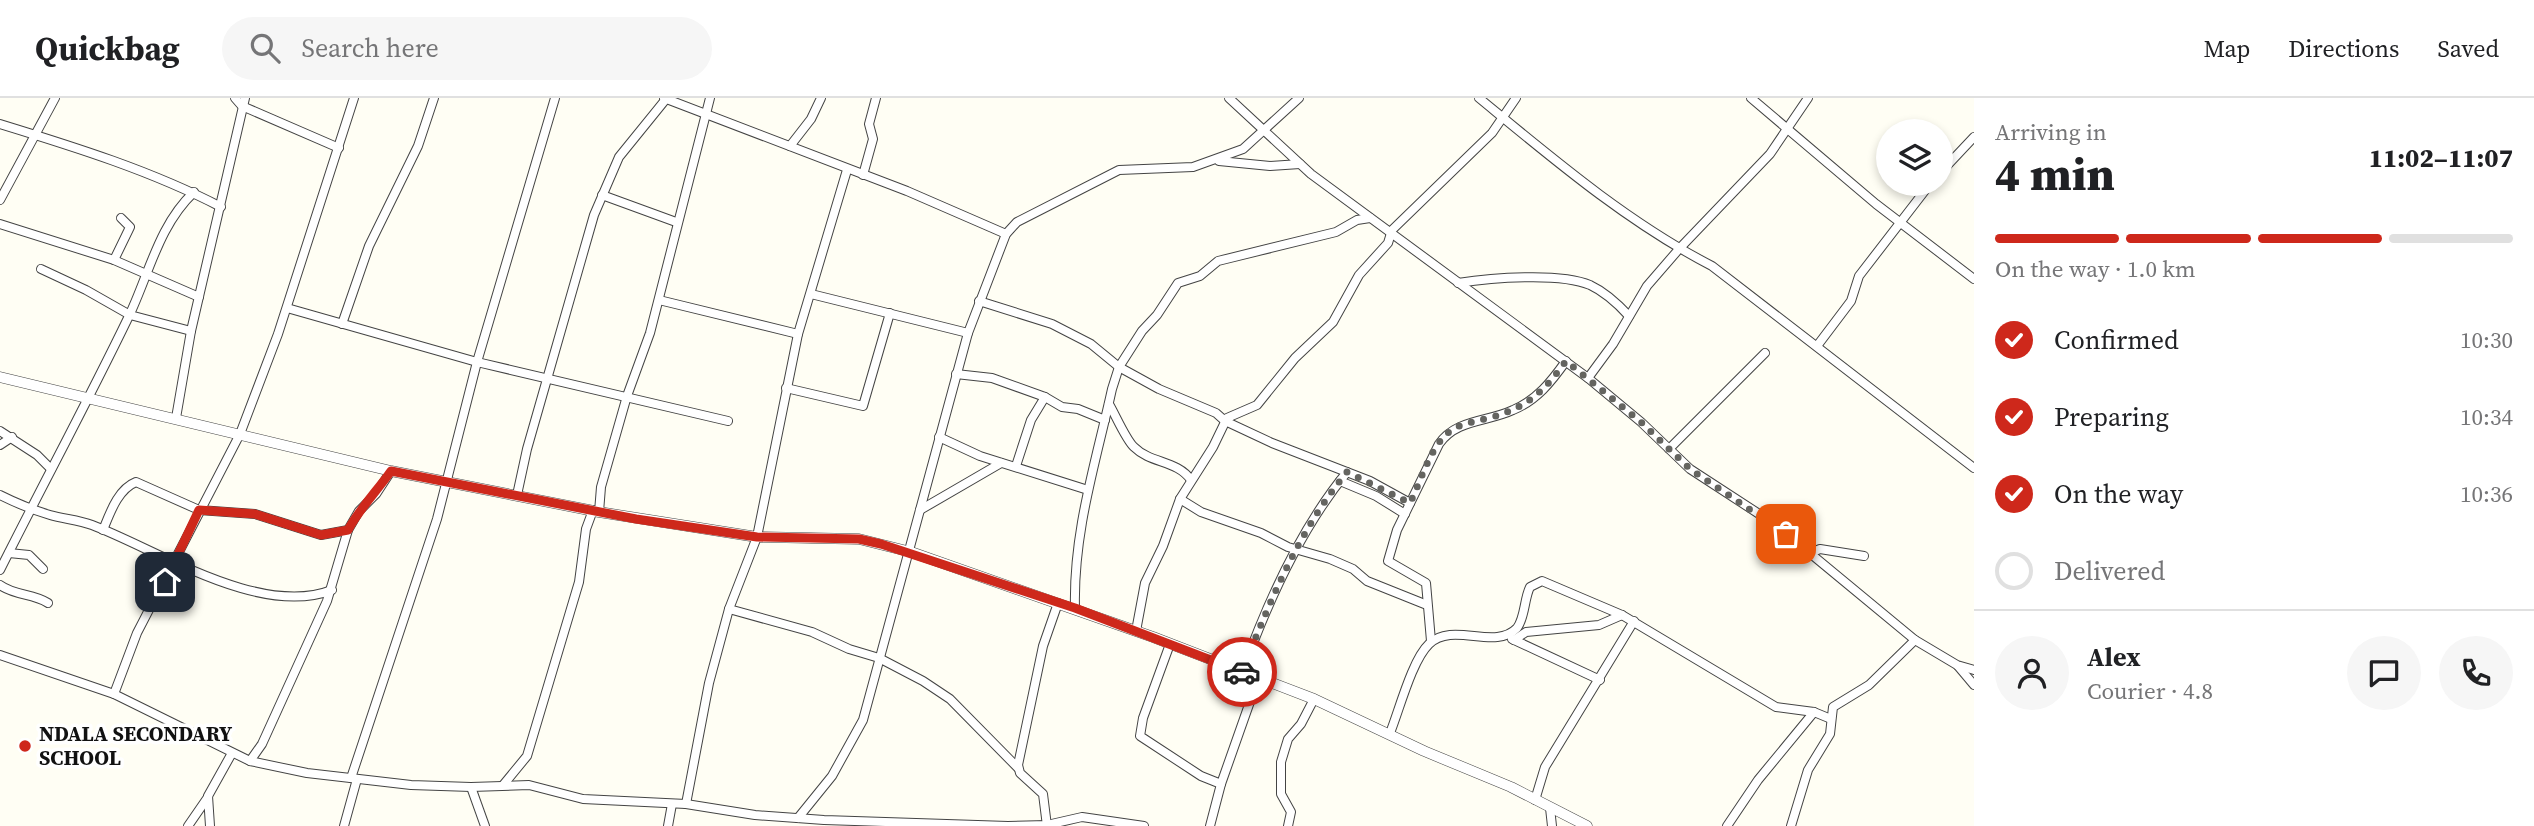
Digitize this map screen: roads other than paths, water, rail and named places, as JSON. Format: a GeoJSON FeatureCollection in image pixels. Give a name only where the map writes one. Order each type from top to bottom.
{"type":"FeatureCollection","features":[{"type":"Feature","properties":{"kind":"street"},"geometry":{"type":"LineString","coordinates":[[0,200],[55,98]]}},
{"type":"Feature","properties":{"kind":"street"},"geometry":{"type":"LineString","coordinates":[[235,98],[305,136],[339,148]]}},
{"type":"Feature","properties":{"kind":"street"},"geometry":{"type":"LineString","coordinates":[[114,694],[137,633],[240,434],[286,308],[354,98]]}},
{"type":"Feature","properties":{"kind":"street"},"geometry":{"type":"LineString","coordinates":[[342,324],[369,246],[418,146],[434,98]]}},
{"type":"Feature","properties":{"kind":"street"},"geometry":{"type":"LineString","coordinates":[[344,826],[354,779],[446,482],[477,362],[555,98]]}},
{"type":"Feature","properties":{"kind":"street"},"geometry":{"type":"LineString","coordinates":[[517,495],[581,253],[602,195],[619,158],[665,98],[974,218],[1006,234]]}},
{"type":"Feature","properties":{"kind":"street"},"geometry":{"type":"LineString","coordinates":[[504,785],[527,756],[579,582],[586,529],[596,511],[627,396],[644,353],[659,300],[676,222],[710,98]]}},
{"type":"Feature","properties":{"kind":"street"},"geometry":{"type":"LineString","coordinates":[[790,146],[811,119],[821,98]]}},
{"type":"Feature","properties":{"kind":"street"},"geometry":{"type":"LineString","coordinates":[[863,175],[873,139],[869,124],[876,98]]}},
{"type":"Feature","properties":{"kind":"street"},"geometry":{"type":"LineString","coordinates":[[1229,98],[1300,164],[1588,378],[1690,469],[1776,525],[1915,640],[1957,664],[1974,670]]}},
{"type":"Feature","properties":{"kind":"street"},"geometry":{"type":"LineString","coordinates":[[798,818],[827,783],[860,728],[911,552],[968,333],[1006,234],[1017,222],[1119,170],[1193,167],[1216,161],[1249,146],[1299,98]]}},
{"type":"Feature","properties":{"kind":"street"},"geometry":{"type":"LineString","coordinates":[[1479,98],[1631,217],[1679,249],[1712,266],[1974,468]]}},
{"type":"Feature","properties":{"kind":"street"},"geometry":{"type":"LineString","coordinates":[[1136,631],[1145,583],[1163,546],[1180,499],[1229,415],[1248,411],[1256,405],[1295,358],[1325,331],[1359,275],[1388,243],[1391,234],[1492,133],[1516,98]]}},
{"type":"Feature","properties":{"kind":"street"},"geometry":{"type":"LineString","coordinates":[[1751,98],[1974,279]]}},
{"type":"Feature","properties":{"kind":"street"},"geometry":{"type":"LineString","coordinates":[[1588,378],[1613,344],[1647,286],[1770,154],[1808,98]]}},
{"type":"Feature","properties":{"kind":"street"},"geometry":{"type":"LineString","coordinates":[[176,418],[191,331],[222,207],[244,102]]}},
{"type":"Feature","properties":{"kind":"street"},"geometry":{"type":"LineString","coordinates":[[0,124],[194,192],[222,207]]}},
{"type":"Feature","properties":{"kind":"street"},"geometry":{"type":"LineString","coordinates":[[1953,159],[1974,137]]}},
{"type":"Feature","properties":{"kind":"street"},"geometry":{"type":"LineString","coordinates":[[1216,161],[1269,166],[1300,164]]}},
{"type":"Feature","properties":{"kind":"street"},"geometry":{"type":"LineString","coordinates":[[685,804],[705,699],[729,609],[757,537],[798,334],[847,170]]}},
{"type":"Feature","properties":{"kind":"street"},"geometry":{"type":"LineString","coordinates":[[0,570],[90,399],[130,315],[161,237],[194,192]]}},
{"type":"Feature","properties":{"kind":"street"},"geometry":{"type":"LineString","coordinates":[[602,195],[676,222]]}},
{"type":"Feature","properties":{"kind":"street"},"geometry":{"type":"LineString","coordinates":[[1817,346],[1851,301],[1859,276],[1921,196]]}},
{"type":"Feature","properties":{"kind":"street"},"geometry":{"type":"LineString","coordinates":[[114,260],[130,227],[121,218]]}},
{"type":"Feature","properties":{"kind":"street"},"geometry":{"type":"LineString","coordinates":[[1075,608],[1074,571],[1088,490],[1119,367],[1178,283],[1200,276],[1218,261],[1336,232],[1357,220],[1370,218]]}},
{"type":"Feature","properties":{"kind":"street"},"geometry":{"type":"LineString","coordinates":[[0,224],[114,260],[199,297]]}},
{"type":"Feature","properties":{"kind":"street"},"geometry":{"type":"LineString","coordinates":[[41,269],[130,315],[191,331]]}},
{"type":"Feature","properties":{"kind":"street"},"geometry":{"type":"LineString","coordinates":[[1458,283],[1516,278],[1582,282],[1597,289],[1629,316]]}},
{"type":"Feature","properties":{"kind":"street"},"geometry":{"type":"LineString","coordinates":[[811,294],[968,333]]}},
{"type":"Feature","properties":{"kind":"street"},"geometry":{"type":"LineString","coordinates":[[659,300],[798,334]]}},
{"type":"Feature","properties":{"kind":"street"},"geometry":{"type":"LineString","coordinates":[[979,301],[1052,324],[1091,344],[1119,367],[1171,395],[1216,413],[1225,421],[1300,455],[1347,472],[1410,503]]}},
{"type":"Feature","properties":{"kind":"street"},"geometry":{"type":"LineString","coordinates":[[286,308],[477,362],[728,421]]}},
{"type":"Feature","properties":{"kind":"street"},"geometry":{"type":"LineString","coordinates":[[786,388],[863,405],[890,313]]}},
{"type":"Feature","properties":{"kind":"street"},"geometry":{"type":"LineString","coordinates":[[1669,449],[1765,353]]}},
{"type":"Feature","properties":{"kind":"street"},"geometry":{"type":"LineString","coordinates":[[1390,733],[1416,665],[1431,641],[1428,586],[1424,580],[1388,561],[1389,549],[1410,503],[1439,444],[1448,433],[1458,426],[1515,410],[1543,392],[1566,361]]}},
{"type":"Feature","properties":{"kind":"street"},"geometry":{"type":"LineString","coordinates":[[956,374],[974,378],[987,376],[1045,397],[1062,407],[1080,410],[1105,420]]}},
{"type":"Feature","properties":{"kind":"street"},"geometry":{"type":"LineString","coordinates":[[0,377],[391,471],[596,511],[757,537],[859,539],[911,552],[1075,608],[1314,699],[1587,826]]}},
{"type":"Feature","properties":{"kind":"street"},"geometry":{"type":"LineString","coordinates":[[1016,466],[1027,429],[1045,397]]}},
{"type":"Feature","properties":{"kind":"street"},"geometry":{"type":"LineString","coordinates":[[1109,404],[1133,447],[1151,458],[1184,471],[1191,480]]}},
{"type":"Feature","properties":{"kind":"street"},"geometry":{"type":"LineString","coordinates":[[0,431],[12,437],[51,469]]}},
{"type":"Feature","properties":{"kind":"street"},"geometry":{"type":"LineString","coordinates":[[0,445],[12,437]]}},
{"type":"Feature","properties":{"kind":"street"},"geometry":{"type":"LineString","coordinates":[[939,437],[963,450],[1088,490]]}},
{"type":"Feature","properties":{"kind":"street"},"geometry":{"type":"LineString","coordinates":[[920,510],[1000,463]]}},
{"type":"Feature","properties":{"kind":"street"},"geometry":{"type":"LineString","coordinates":[[250,761],[262,744],[332,590],[348,530],[359,511],[379,491],[391,471]]}},
{"type":"Feature","properties":{"kind":"street"},"geometry":{"type":"LineString","coordinates":[[1242,673],[1256,634],[1297,547],[1347,472]]}},
{"type":"Feature","properties":{"kind":"street"},"geometry":{"type":"LineString","coordinates":[[1340,481],[1376,496],[1405,514]]}},
{"type":"Feature","properties":{"kind":"street"},"geometry":{"type":"LineString","coordinates":[[103,530],[112,507],[134,483],[155,488],[199,510],[255,514],[321,535],[348,530]]}},
{"type":"Feature","properties":{"kind":"street"},"geometry":{"type":"LineString","coordinates":[[0,495],[33,510],[103,530],[223,582],[281,595],[314,596],[332,590]]}},
{"type":"Feature","properties":{"kind":"street"},"geometry":{"type":"LineString","coordinates":[[1180,499],[1201,512],[1261,533],[1288,547],[1297,547],[1346,566],[1367,581],[1427,605]]}},
{"type":"Feature","properties":{"kind":"street"},"geometry":{"type":"LineString","coordinates":[[1810,553],[1820,549],[1864,556]]}},
{"type":"Feature","properties":{"kind":"street"},"geometry":{"type":"LineString","coordinates":[[9,553],[29,555],[43,569]]}},
{"type":"Feature","properties":{"kind":"street"},"geometry":{"type":"LineString","coordinates":[[1498,637],[1518,627],[1528,592],[1536,582],[1554,584],[1634,621],[1776,707],[1814,712],[1831,719]]}},
{"type":"Feature","properties":{"kind":"street"},"geometry":{"type":"LineString","coordinates":[[0,585],[14,593],[39,598],[48,604]]}},
{"type":"Feature","properties":{"kind":"street"},"geometry":{"type":"LineString","coordinates":[[0,595],[14,593]]}},
{"type":"Feature","properties":{"kind":"street"},"geometry":{"type":"LineString","coordinates":[[1018,768],[1043,646],[1058,603]]}},
{"type":"Feature","properties":{"kind":"street"},"geometry":{"type":"LineString","coordinates":[[729,609],[812,632],[849,649],[879,658],[941,692],[1043,794],[1047,825]]}},
{"type":"Feature","properties":{"kind":"street"},"geometry":{"type":"LineString","coordinates":[[1514,640],[1527,632],[1587,628],[1622,615]]}},
{"type":"Feature","properties":{"kind":"street"},"geometry":{"type":"LineString","coordinates":[[1535,800],[1545,767],[1634,621]]}},
{"type":"Feature","properties":{"kind":"street"},"geometry":{"type":"LineString","coordinates":[[1431,641],[1452,635],[1514,640],[1600,680]]}},
{"type":"Feature","properties":{"kind":"street"},"geometry":{"type":"LineString","coordinates":[[1791,826],[1804,780],[1830,734],[1835,706],[1869,685],[1915,640]]}},
{"type":"Feature","properties":{"kind":"street"},"geometry":{"type":"LineString","coordinates":[[1170,644],[1150,696],[1140,736],[1201,776],[1221,784]]}},
{"type":"Feature","properties":{"kind":"street"},"geometry":{"type":"LineString","coordinates":[[0,655],[114,694],[185,727],[232,754],[286,770],[354,779],[471,787],[540,786],[592,800],[685,804],[798,818],[944,825],[1047,825],[1076,817],[1095,822],[1144,826]]}},
{"type":"Feature","properties":{"kind":"street"},"geometry":{"type":"LineString","coordinates":[[1957,664],[1974,685]]}},
{"type":"Feature","properties":{"kind":"street"},"geometry":{"type":"LineString","coordinates":[[1210,826],[1221,784],[1258,679]]}},
{"type":"Feature","properties":{"kind":"street"},"geometry":{"type":"LineString","coordinates":[[1288,826],[1291,812],[1281,794],[1281,762],[1288,739],[1301,724],[1314,699]]}},
{"type":"Feature","properties":{"kind":"street"},"geometry":{"type":"LineString","coordinates":[[1727,826],[1758,780],[1814,712]]}},
{"type":"Feature","properties":{"kind":"street"},"geometry":{"type":"LineString","coordinates":[[188,826],[232,754]]}},
{"type":"Feature","properties":{"kind":"street"},"geometry":{"type":"LineString","coordinates":[[471,787],[485,826]]}},
{"type":"Feature","properties":{"kind":"street"},"geometry":{"type":"LineString","coordinates":[[208,796],[210,826]]}},
{"type":"Feature","properties":{"kind":"street"},"geometry":{"type":"LineString","coordinates":[[668,826],[672,804]]}},
{"type":"Feature","properties":{"kind":"street"},"geometry":{"type":"LineString","coordinates":[[1550,808],[1552,826]]}},
{"type":"Feature","properties":{"kind":"place","name":"NDALA SECONDARY SCHOOL"},"geometry":{"type":"Point","coordinates":[25,746]}}]}
